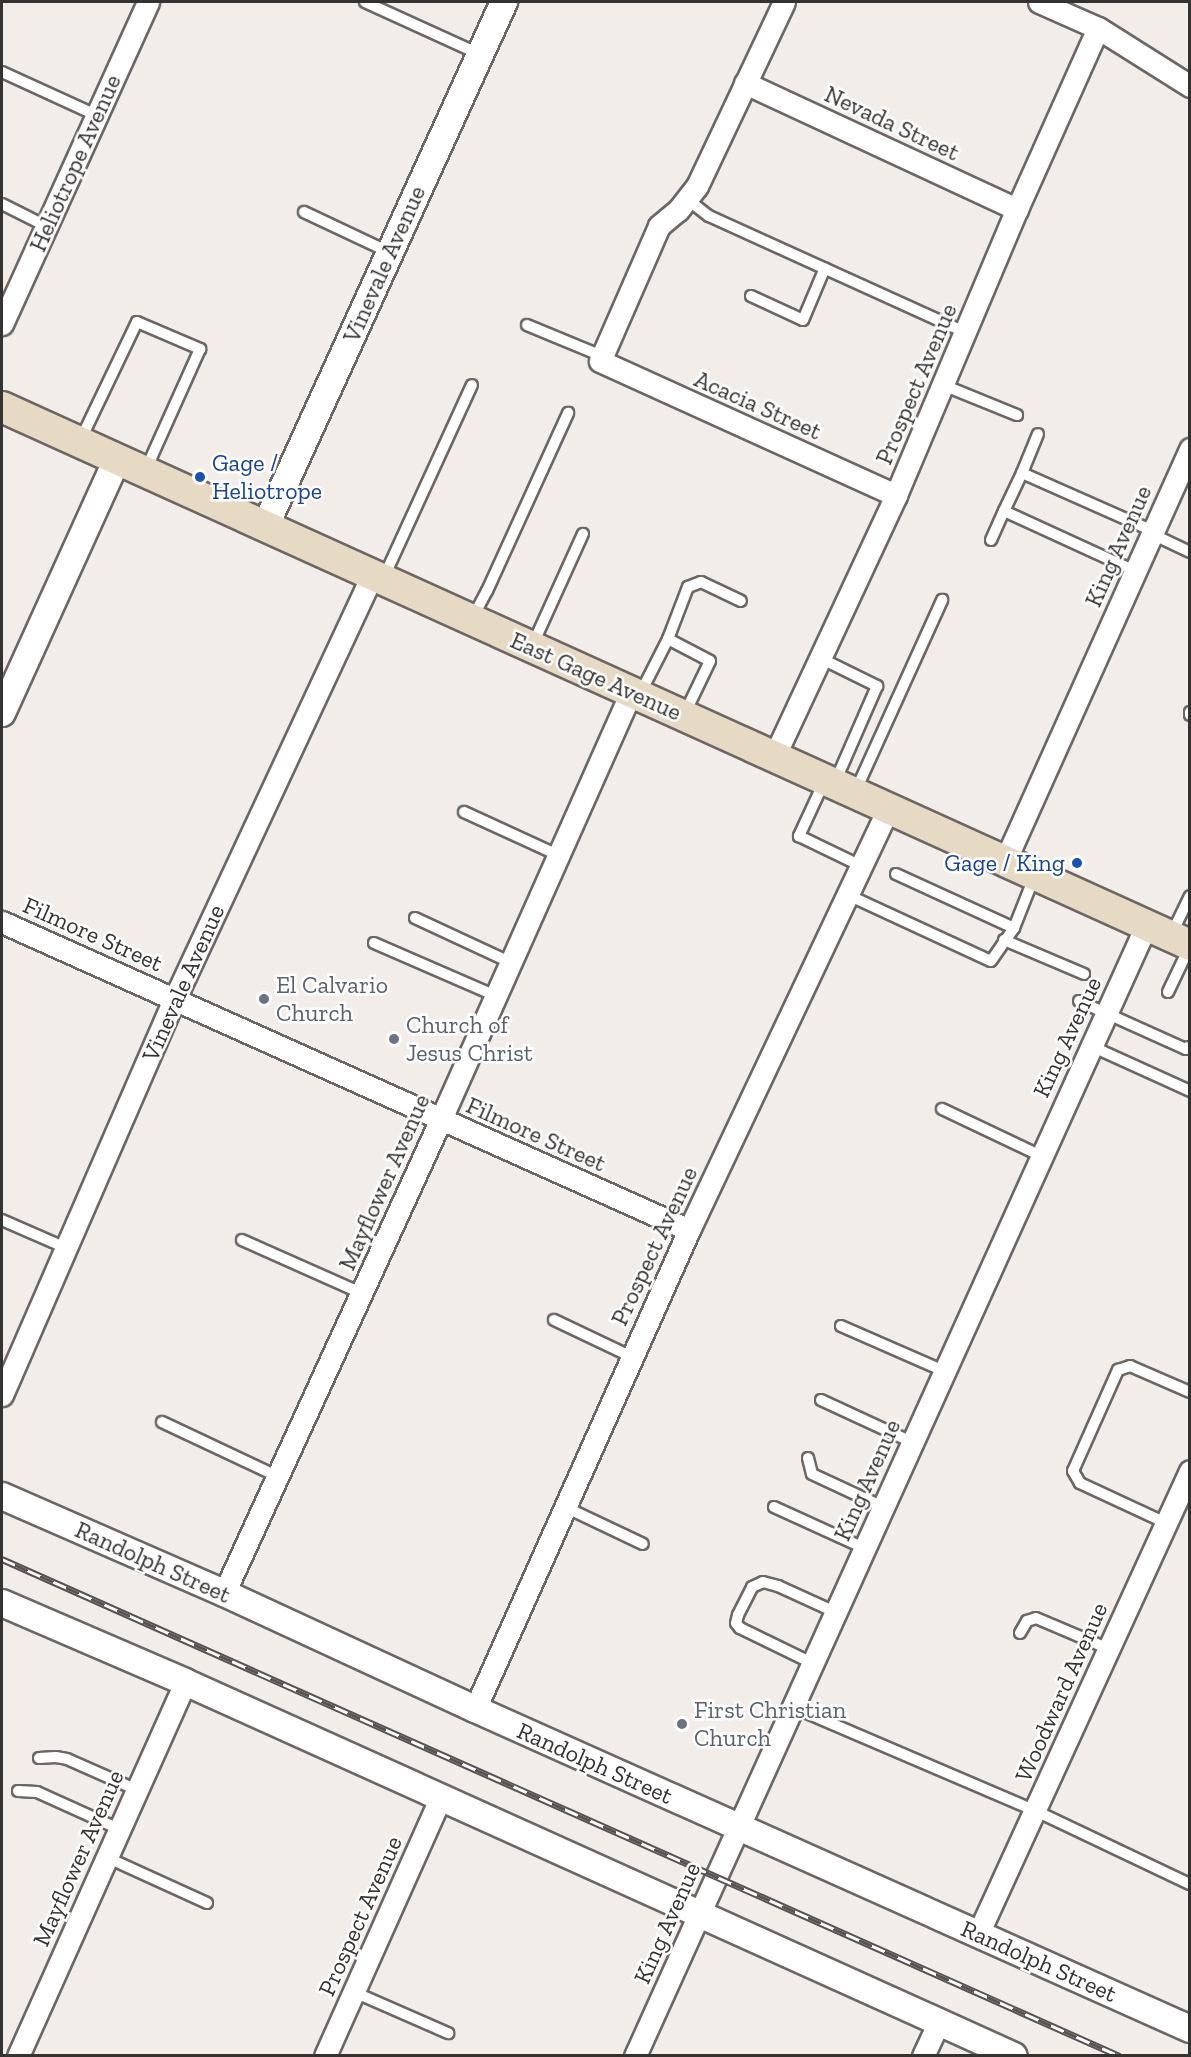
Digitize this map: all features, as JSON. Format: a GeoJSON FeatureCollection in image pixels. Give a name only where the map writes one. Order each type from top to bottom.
{"type":"FeatureCollection","features":[{"type":"Feature","properties":{"kind":"main road","name":"East Gage Avenue"},"geometry":{"type":"LineString","coordinates":[[2,407],[1174,939]]}},
{"type":"Feature","properties":{"kind":"street","name":"Heliotrope Avenue"},"geometry":{"type":"LineString","coordinates":[[2,324],[148,2]]}},
{"type":"Feature","properties":{"kind":"street","name":"Vinevale Avenue"},"geometry":{"type":"LineString","coordinates":[[265,526],[504,2]]}},
{"type":"Feature","properties":{"kind":"street"},"geometry":{"type":"LineString","coordinates":[[601,359],[659,226],[697,186],[784,2]]}},
{"type":"Feature","properties":{"kind":"street"},"geometry":{"type":"LineString","coordinates":[[1038,2],[1098,28],[1190,86]]}},
{"type":"Feature","properties":{"kind":"street","name":"Prospect Avenue"},"geometry":{"type":"LineString","coordinates":[[774,757],[896,495],[1017,209],[1098,28]]}},
{"type":"Feature","properties":{"kind":"street","name":"Nevada Street"},"geometry":{"type":"LineString","coordinates":[[745,83],[1017,209]]}},
{"type":"Feature","properties":{"kind":"street","name":"Acacia Street"},"geometry":{"type":"LineString","coordinates":[[601,359],[896,495]]}},
{"type":"Feature","properties":{"kind":"street","name":"King Avenue"},"geometry":{"type":"LineString","coordinates":[[1005,861],[1152,533],[1185,472],[1190,449]]}},
{"type":"Feature","properties":{"kind":"street"},"geometry":{"type":"LineString","coordinates":[[2,713],[117,459]]}},
{"type":"Feature","properties":{"kind":"street","name":"Vinevale Avenue"},"geometry":{"type":"LineString","coordinates":[[2,1395],[175,998],[377,578]]}},
{"type":"Feature","properties":{"kind":"street","name":"Mayflower Avenue"},"geometry":{"type":"LineString","coordinates":[[224,1593],[441,1119],[558,855],[635,694]]}},
{"type":"Feature","properties":{"kind":"street","name":"Prospect Avenue"},"geometry":{"type":"LineString","coordinates":[[475,1709],[689,1230],[888,809]]}},
{"type":"Feature","properties":{"kind":"street","name":"Filmore Street"},"geometry":{"type":"LineString","coordinates":[[2,922],[689,1230]]}},
{"type":"Feature","properties":{"kind":"street","name":"King Avenue"},"geometry":{"type":"LineString","coordinates":[[635,2055],[1090,1046],[1106,1013],[1174,939]]}},
{"type":"Feature","properties":{"kind":"street","name":"Woodward Avenue"},"geometry":{"type":"LineString","coordinates":[[978,1934],[1166,1523],[1185,1494],[1190,1471]]}},
{"type":"Feature","properties":{"kind":"street","name":"Randolph Street"},"geometry":{"type":"LineString","coordinates":[[2,1496],[224,1593],[475,1709],[1190,2029]]}},
{"type":"Feature","properties":{"kind":"street"},"geometry":{"type":"LineString","coordinates":[[2,1603],[184,1682],[1014,2055]]}},
{"type":"Feature","properties":{"kind":"street","name":"Mayflower Avenue"},"geometry":{"type":"LineString","coordinates":[[18,2055],[184,1682]]}},
{"type":"Feature","properties":{"kind":"street","name":"Prospect Avenue"},"geometry":{"type":"LineString","coordinates":[[325,2055],[441,1797]]}},
{"type":"Feature","properties":{"kind":"street"},"geometry":{"type":"LineString","coordinates":[[923,2055],[939,2021]]}},
{"type":"Feature","properties":{"kind":"lane"},"geometry":{"type":"LineString","coordinates":[[365,2],[480,54]]}},
{"type":"Feature","properties":{"kind":"lane"},"geometry":{"type":"LineString","coordinates":[[2,72],[96,115]]}},
{"type":"Feature","properties":{"kind":"lane"},"geometry":{"type":"LineString","coordinates":[[687,199],[709,216],[965,332]]}},
{"type":"Feature","properties":{"kind":"lane"},"geometry":{"type":"LineString","coordinates":[[2,204],[46,226]]}},
{"type":"Feature","properties":{"kind":"lane"},"geometry":{"type":"LineString","coordinates":[[304,212],[390,252]]}},
{"type":"Feature","properties":{"kind":"lane"},"geometry":{"type":"LineString","coordinates":[[751,296],[803,320],[825,268]]}},
{"type":"Feature","properties":{"kind":"lane"},"geometry":{"type":"LineString","coordinates":[[79,442],[137,322],[200,349],[144,472]]}},
{"type":"Feature","properties":{"kind":"lane"},"geometry":{"type":"LineString","coordinates":[[527,325],[601,359]]}},
{"type":"Feature","properties":{"kind":"lane"},"geometry":{"type":"LineString","coordinates":[[377,578],[472,385]]}},
{"type":"Feature","properties":{"kind":"lane"},"geometry":{"type":"LineString","coordinates":[[943,385],[1017,415]]}},
{"type":"Feature","properties":{"kind":"lane"},"geometry":{"type":"LineString","coordinates":[[471,620],[487,591],[568,413]]}},
{"type":"Feature","properties":{"kind":"lane"},"geometry":{"type":"LineString","coordinates":[[991,540],[1038,434]]}},
{"type":"Feature","properties":{"kind":"lane"},"geometry":{"type":"LineString","coordinates":[[1022,473],[1190,552]]}},
{"type":"Feature","properties":{"kind":"lane"},"geometry":{"type":"LineString","coordinates":[[1004,511],[1135,571]]}},
{"type":"Feature","properties":{"kind":"lane"},"geometry":{"type":"LineString","coordinates":[[532,648],[583,534]]}},
{"type":"Feature","properties":{"kind":"lane"},"geometry":{"type":"LineString","coordinates":[[635,694],[668,639],[688,587],[701,582],[741,601]]}},
{"type":"Feature","properties":{"kind":"lane"},"geometry":{"type":"LineString","coordinates":[[861,866],[799,836],[838,786],[942,600]]}},
{"type":"Feature","properties":{"kind":"lane"},"geometry":{"type":"LineString","coordinates":[[668,639],[710,661],[684,716]]}},
{"type":"Feature","properties":{"kind":"lane"},"geometry":{"type":"LineString","coordinates":[[820,658],[877,686],[838,786]]}},
{"type":"Feature","properties":{"kind":"lane"},"geometry":{"type":"LineString","coordinates":[[464,812],[558,855]]}},
{"type":"Feature","properties":{"kind":"lane"},"geometry":{"type":"LineString","coordinates":[[896,874],[1014,928]]}},
{"type":"Feature","properties":{"kind":"lane"},"geometry":{"type":"LineString","coordinates":[[848,895],[991,961],[1014,928],[1035,875]]}},
{"type":"Feature","properties":{"kind":"lane"},"geometry":{"type":"LineString","coordinates":[[1168,992],[1174,939],[1190,896]]}},
{"type":"Feature","properties":{"kind":"lane"},"geometry":{"type":"LineString","coordinates":[[415,918],[510,962]]}},
{"type":"Feature","properties":{"kind":"lane"},"geometry":{"type":"LineString","coordinates":[[1005,940],[1084,974]]}},
{"type":"Feature","properties":{"kind":"lane"},"geometry":{"type":"LineString","coordinates":[[374,944],[496,996]]}},
{"type":"Feature","properties":{"kind":"lane"},"geometry":{"type":"LineString","coordinates":[[1079,1001],[1187,1049]]}},
{"type":"Feature","properties":{"kind":"lane"},"geometry":{"type":"LineString","coordinates":[[1090,1046],[1188,1087]]}},
{"type":"Feature","properties":{"kind":"lane"},"geometry":{"type":"LineString","coordinates":[[942,1109],[1041,1156]]}},
{"type":"Feature","properties":{"kind":"lane"},"geometry":{"type":"LineString","coordinates":[[2,1220],[66,1248]]}},
{"type":"Feature","properties":{"kind":"lane"},"geometry":{"type":"LineString","coordinates":[[242,1240],[361,1293]]}},
{"type":"Feature","properties":{"kind":"lane"},"geometry":{"type":"LineString","coordinates":[[554,1320],[632,1357]]}},
{"type":"Feature","properties":{"kind":"lane"},"geometry":{"type":"LineString","coordinates":[[841,1326],[944,1371]]}},
{"type":"Feature","properties":{"kind":"lane"},"geometry":{"type":"LineString","coordinates":[[1166,1523],[1080,1483],[1073,1471],[1118,1370],[1130,1366],[1190,1392]]}},
{"type":"Feature","properties":{"kind":"lane"},"geometry":{"type":"LineString","coordinates":[[821,1400],[912,1442]]}},
{"type":"Feature","properties":{"kind":"lane"},"geometry":{"type":"LineString","coordinates":[[162,1422],[277,1476]]}},
{"type":"Feature","properties":{"kind":"lane"},"geometry":{"type":"LineString","coordinates":[[808,1458],[812,1474],[883,1507]]}},
{"type":"Feature","properties":{"kind":"lane"},"geometry":{"type":"LineString","coordinates":[[565,1507],[643,1544]]}},
{"type":"Feature","properties":{"kind":"lane"},"geometry":{"type":"LineString","coordinates":[[774,1507],[864,1548]]}},
{"type":"Feature","properties":{"kind":"lane"},"geometry":{"type":"LineString","coordinates":[[812,1663],[740,1628],[736,1623],[738,1615],[752,1587],[763,1582],[778,1586],[835,1612]]}},
{"type":"Feature","properties":{"kind":"lane"},"geometry":{"type":"LineString","coordinates":[[1020,1633],[1028,1621],[1036,1618],[1109,1649]]}},
{"type":"Feature","properties":{"kind":"lane"},"geometry":{"type":"LineString","coordinates":[[793,1707],[1036,1811],[1190,1884]]}},
{"type":"Feature","properties":{"kind":"lane"},"geometry":{"type":"LineString","coordinates":[[39,1758],[67,1759],[136,1790]]}},
{"type":"Feature","properties":{"kind":"lane"},"geometry":{"type":"LineString","coordinates":[[18,1791],[31,1790],[47,1796],[119,1829]]}},
{"type":"Feature","properties":{"kind":"lane"},"geometry":{"type":"LineString","coordinates":[[106,1857],[207,1902]]}},
{"type":"Feature","properties":{"kind":"lane"},"geometry":{"type":"LineString","coordinates":[[354,1992],[448,2033]]}},
{"type":"Feature","properties":{"kind":"railway"},"geometry":{"type":"LineString","coordinates":[[2,1559],[1120,2056]]}},
{"type":"Feature","properties":{"kind":"place","name":"Gage / Heliotrope"},"geometry":{"type":"Point","coordinates":[200,477]}},
{"type":"Feature","properties":{"kind":"place","name":"Gage / King"},"geometry":{"type":"Point","coordinates":[1077,863]}},
{"type":"Feature","properties":{"kind":"place","name":"El Calvario Church"},"geometry":{"type":"Point","coordinates":[264,999]}},
{"type":"Feature","properties":{"kind":"place","name":"Church of Jesus Christ"},"geometry":{"type":"Point","coordinates":[394,1039]}},
{"type":"Feature","properties":{"kind":"place","name":"First Christian Church"},"geometry":{"type":"Point","coordinates":[682,1724]}}]}
